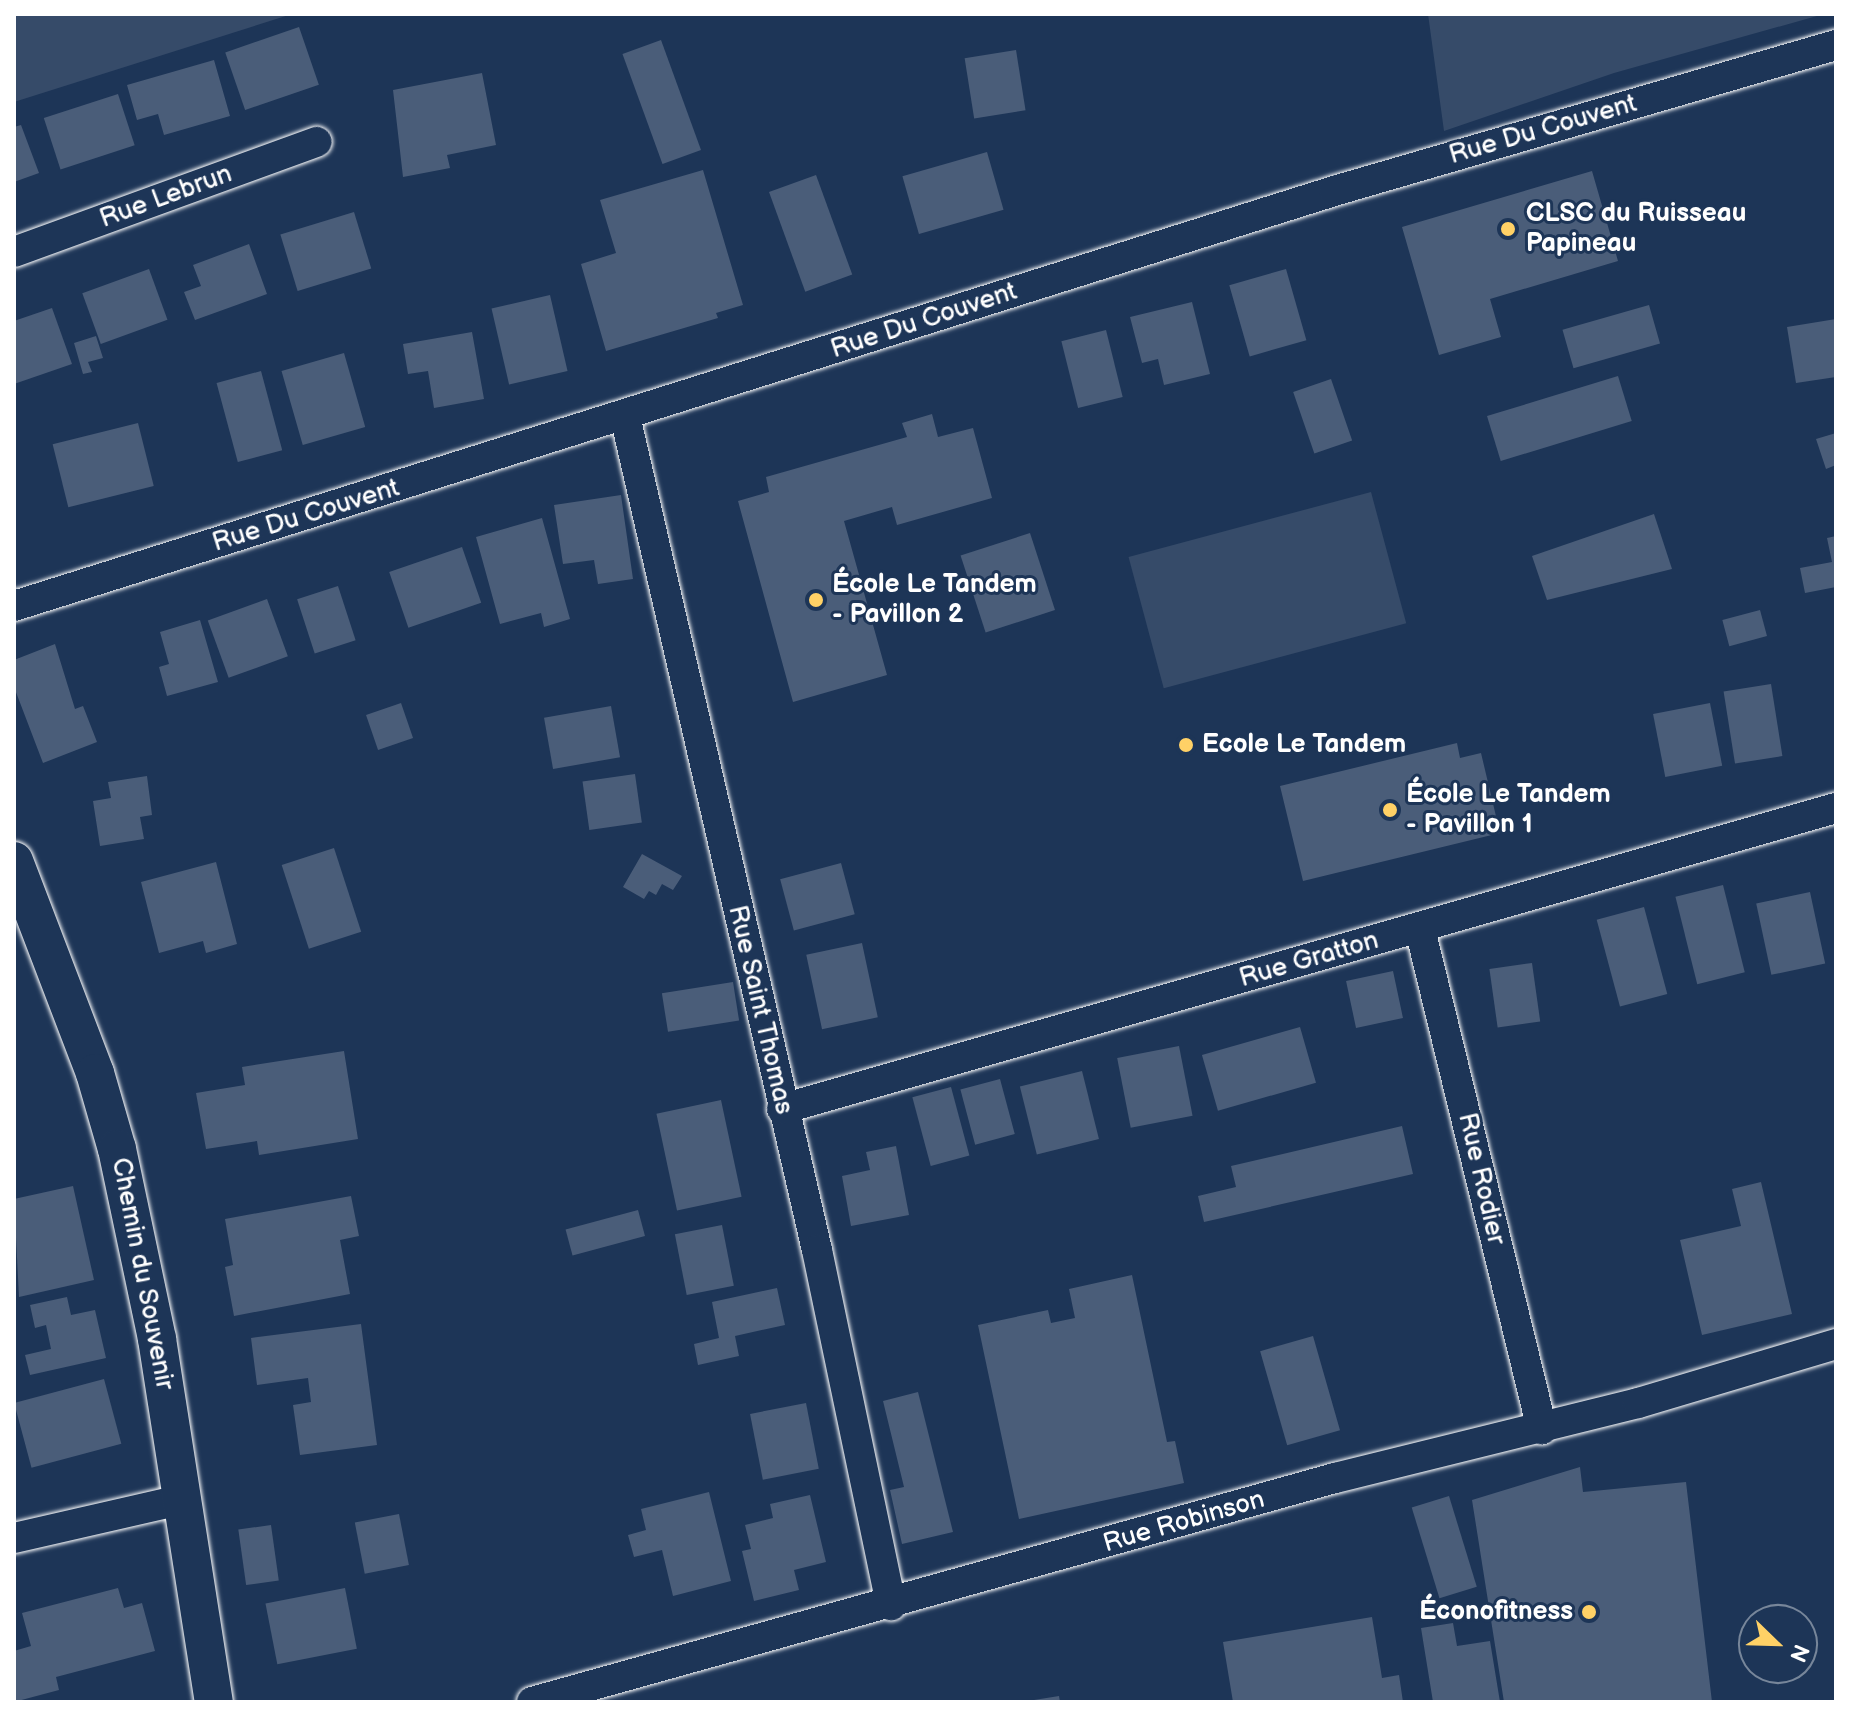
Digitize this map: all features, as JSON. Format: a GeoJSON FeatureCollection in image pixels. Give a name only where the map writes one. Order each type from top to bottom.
{"type":"FeatureCollection","features":[{"type":"Feature","properties":{"kind":"street","name":"Rue Du Couvent"},"geometry":{"type":"LineString","coordinates":[[14,606],[1334,191],[1836,45]]}},
{"type":"Feature","properties":{"kind":"street","name":"Rue Lebrun"},"geometry":{"type":"LineString","coordinates":[[14,252],[317,142]]}},
{"type":"Feature","properties":{"kind":"street","name":"Rue Saint Thomas"},"geometry":{"type":"LineString","coordinates":[[625,416],[782,1109],[817,1250],[891,1605]]}},
{"type":"Feature","properties":{"kind":"street","name":"Rue Gratton"},"geometry":{"type":"LineString","coordinates":[[782,1109],[1836,808]]}},
{"type":"Feature","properties":{"kind":"street","name":"Chemin du Souvenir"},"geometry":{"type":"LineString","coordinates":[[15,866],[23,912],[95,1073],[117,1149],[184,1499],[214,1702]]}},
{"type":"Feature","properties":{"kind":"street","name":"Rue Rodier"},"geometry":{"type":"LineString","coordinates":[[1420,929],[1542,1429]]}},
{"type":"Feature","properties":{"kind":"street","name":"Rue Robinson"},"geometry":{"type":"LineString","coordinates":[[532,1702],[891,1605],[1335,1478],[1542,1429],[1836,1344]]}},
{"type":"Feature","properties":{"kind":"street"},"geometry":{"type":"LineString","coordinates":[[14,1538],[184,1499]]}},
{"type":"Feature","properties":{"kind":"shaded area"},"geometry":{"type":"Polygon","coordinates":[[[14,14],[292,14],[14,102],[14,14]]]}},
{"type":"Feature","properties":{"kind":"shaded area"},"geometry":{"type":"Polygon","coordinates":[[[1428,14],[1824,14],[1614,73],[1444,131],[1428,14]]]}},
{"type":"Feature","properties":{"kind":"shaded area"},"geometry":{"type":"Polygon","coordinates":[[[1371,492],[1406,623],[1164,688],[1129,557],[1371,492]]]}},
{"type":"Feature","properties":{"kind":"building"},"geometry":{"type":"Polygon","coordinates":[[[299,27],[319,85],[245,110],[225,52],[299,27]]]}},
{"type":"Feature","properties":{"kind":"building"},"geometry":{"type":"Polygon","coordinates":[[[661,40],[701,150],[662,164],[622,54],[661,40]]]}},
{"type":"Feature","properties":{"kind":"building"},"geometry":{"type":"Polygon","coordinates":[[[1016,50],[1026,110],[974,118],[965,58],[1016,50]]]}},
{"type":"Feature","properties":{"kind":"building"},"geometry":{"type":"Polygon","coordinates":[[[214,60],[230,116],[164,135],[158,114],[137,120],[127,85],[214,60]]]}},
{"type":"Feature","properties":{"kind":"building"},"geometry":{"type":"Polygon","coordinates":[[[482,73],[496,145],[447,155],[450,168],[403,177],[393,90],[482,73]]]}},
{"type":"Feature","properties":{"kind":"building"},"geometry":{"type":"Polygon","coordinates":[[[118,94],[135,145],[61,169],[44,118],[118,94]]]}},
{"type":"Feature","properties":{"kind":"building"},"geometry":{"type":"Polygon","coordinates":[[[21,125],[39,173],[14,182],[14,127],[21,125]]]}},
{"type":"Feature","properties":{"kind":"building"},"geometry":{"type":"Polygon","coordinates":[[[987,152],[1004,210],[919,234],[902,176],[987,152]]]}},
{"type":"Feature","properties":{"kind":"building"},"geometry":{"type":"Polygon","coordinates":[[[703,170],[743,305],[716,313],[718,318],[606,351],[581,264],[616,253],[600,200],[703,170]]]}},
{"type":"Feature","properties":{"kind":"building"},"geometry":{"type":"Polygon","coordinates":[[[1592,171],[1618,261],[1490,299],[1501,337],[1439,355],[1402,227],[1592,171]]]}},
{"type":"Feature","properties":{"kind":"building"},"geometry":{"type":"Polygon","coordinates":[[[816,175],[852,275],[805,292],[769,192],[816,175]]]}},
{"type":"Feature","properties":{"kind":"building"},"geometry":{"type":"Polygon","coordinates":[[[354,212],[371,268],[298,291],[280,235],[354,212]]]}},
{"type":"Feature","properties":{"kind":"building"},"geometry":{"type":"Polygon","coordinates":[[[249,244],[267,294],[195,320],[184,292],[201,286],[193,265],[249,244]]]}},
{"type":"Feature","properties":{"kind":"building"},"geometry":{"type":"Polygon","coordinates":[[[149,269],[167,320],[101,344],[82,293],[149,269]]]}},
{"type":"Feature","properties":{"kind":"building"},"geometry":{"type":"Polygon","coordinates":[[[1286,269],[1306,340],[1250,356],[1229,285],[1286,269]]]}},
{"type":"Feature","properties":{"kind":"building"},"geometry":{"type":"Polygon","coordinates":[[[550,295],[568,371],[509,384],[492,308],[550,295]]]}},
{"type":"Feature","properties":{"kind":"building"},"geometry":{"type":"Polygon","coordinates":[[[1192,302],[1210,374],[1164,385],[1158,359],[1142,363],[1130,317],[1192,302]]]}},
{"type":"Feature","properties":{"kind":"building"},"geometry":{"type":"Polygon","coordinates":[[[1649,305],[1660,343],[1574,368],[1562,330],[1649,305]]]}},
{"type":"Feature","properties":{"kind":"building"},"geometry":{"type":"Polygon","coordinates":[[[52,308],[72,364],[14,384],[14,321],[52,308]]]}},
{"type":"Feature","properties":{"kind":"building"},"geometry":{"type":"Polygon","coordinates":[[[1836,319],[1836,377],[1796,383],[1787,327],[1836,319]]]}},
{"type":"Feature","properties":{"kind":"building"},"geometry":{"type":"Polygon","coordinates":[[[1106,330],[1123,397],[1078,408],[1061,341],[1106,330]]]}},
{"type":"Feature","properties":{"kind":"building"},"geometry":{"type":"Polygon","coordinates":[[[472,332],[484,399],[434,408],[428,371],[408,374],[403,344],[472,332]]]}},
{"type":"Feature","properties":{"kind":"building"},"geometry":{"type":"Polygon","coordinates":[[[96,336],[103,358],[88,362],[92,372],[83,374],[74,343],[96,336]]]}},
{"type":"Feature","properties":{"kind":"building"},"geometry":{"type":"Polygon","coordinates":[[[344,353],[365,427],[303,445],[282,371],[344,353]]]}},
{"type":"Feature","properties":{"kind":"building"},"geometry":{"type":"Polygon","coordinates":[[[261,371],[282,450],[238,462],[217,383],[261,371]]]}},
{"type":"Feature","properties":{"kind":"building"},"geometry":{"type":"Polygon","coordinates":[[[1618,376],[1632,421],[1501,461],[1487,416],[1618,376]]]}},
{"type":"Feature","properties":{"kind":"building"},"geometry":{"type":"Polygon","coordinates":[[[1331,379],[1352,440],[1314,453],[1293,392],[1331,379]]]}},
{"type":"Feature","properties":{"kind":"building","name":"École Le Tandem - Pavillon 2"},"geometry":{"type":"Polygon","coordinates":[[[932,414],[938,437],[973,428],[992,498],[897,525],[892,507],[844,521],[887,675],[793,702],[738,501],[769,492],[766,477],[907,437],[902,423],[932,414]]]}},
{"type":"Feature","properties":{"kind":"building"},"geometry":{"type":"Polygon","coordinates":[[[138,423],[154,486],[68,507],[53,444],[138,423]]]}},
{"type":"Feature","properties":{"kind":"building"},"geometry":{"type":"Polygon","coordinates":[[[1836,433],[1836,465],[1826,469],[1816,439],[1836,433]]]}},
{"type":"Feature","properties":{"kind":"building"},"geometry":{"type":"Polygon","coordinates":[[[621,495],[633,579],[598,584],[594,560],[563,564],[554,505],[621,495]]]}},
{"type":"Feature","properties":{"kind":"building"},"geometry":{"type":"Polygon","coordinates":[[[1654,514],[1672,569],[1547,600],[1532,556],[1654,514]]]}},
{"type":"Feature","properties":{"kind":"building"},"geometry":{"type":"Polygon","coordinates":[[[542,518],[570,619],[544,627],[541,613],[500,624],[476,537],[542,518]]]}},
{"type":"Feature","properties":{"kind":"building"},"geometry":{"type":"Polygon","coordinates":[[[1030,533],[1055,610],[986,633],[961,556],[1030,533]]]}},
{"type":"Feature","properties":{"kind":"building"},"geometry":{"type":"Polygon","coordinates":[[[1836,536],[1836,587],[1805,593],[1800,568],[1832,562],[1827,538],[1836,536]]]}},
{"type":"Feature","properties":{"kind":"building"},"geometry":{"type":"Polygon","coordinates":[[[462,547],[481,603],[408,628],[389,572],[462,547]]]}},
{"type":"Feature","properties":{"kind":"building"},"geometry":{"type":"Polygon","coordinates":[[[338,586],[356,640],[315,653],[297,599],[338,586]]]}},
{"type":"Feature","properties":{"kind":"building"},"geometry":{"type":"Polygon","coordinates":[[[267,599],[288,656],[229,678],[208,621],[267,599]]]}},
{"type":"Feature","properties":{"kind":"building"},"geometry":{"type":"Polygon","coordinates":[[[1760,610],[1767,636],[1729,646],[1722,620],[1760,610]]]}},
{"type":"Feature","properties":{"kind":"building"},"geometry":{"type":"Polygon","coordinates":[[[200,620],[218,682],[167,696],[159,667],[169,664],[160,632],[200,620]]]}},
{"type":"Feature","properties":{"kind":"building"},"geometry":{"type":"Polygon","coordinates":[[[55,644],[75,709],[83,706],[97,742],[43,763],[14,687],[14,660],[55,644]]]}},
{"type":"Feature","properties":{"kind":"building"},"geometry":{"type":"Polygon","coordinates":[[[1771,684],[1782,756],[1735,764],[1724,692],[1771,684]]]}},
{"type":"Feature","properties":{"kind":"building"},"geometry":{"type":"Polygon","coordinates":[[[401,703],[413,738],[378,750],[366,715],[401,703]]]}},
{"type":"Feature","properties":{"kind":"building"},"geometry":{"type":"Polygon","coordinates":[[[1710,703],[1722,766],[1665,777],[1653,714],[1710,703]]]}},
{"type":"Feature","properties":{"kind":"building"},"geometry":{"type":"Polygon","coordinates":[[[611,706],[620,757],[553,769],[544,718],[611,706]]]}},
{"type":"Feature","properties":{"kind":"building","name":"École Le Tandem - Pavillon 1"},"geometry":{"type":"Polygon","coordinates":[[[1457,743],[1460,758],[1481,753],[1500,833],[1303,881],[1280,786],[1457,743]]]}},
{"type":"Feature","properties":{"kind":"building"},"geometry":{"type":"Polygon","coordinates":[[[635,774],[642,823],[589,830],[583,781],[635,774]]]}},
{"type":"Feature","properties":{"kind":"building"},"geometry":{"type":"Polygon","coordinates":[[[147,776],[152,815],[140,817],[144,839],[100,846],[93,801],[111,798],[108,782],[147,776]]]}},
{"type":"Feature","properties":{"kind":"building"},"geometry":{"type":"Polygon","coordinates":[[[334,848],[361,932],[309,949],[282,865],[334,848]]]}},
{"type":"Feature","properties":{"kind":"building"},"geometry":{"type":"Polygon","coordinates":[[[642,854],[682,876],[673,890],[662,884],[656,895],[649,891],[644,899],[623,887],[642,854]]]}},
{"type":"Feature","properties":{"kind":"building"},"geometry":{"type":"Polygon","coordinates":[[[216,862],[237,944],[206,953],[203,941],[159,953],[141,882],[216,862]]]}},
{"type":"Feature","properties":{"kind":"building"},"geometry":{"type":"Polygon","coordinates":[[[841,863],[855,914],[794,930],[780,879],[841,863]]]}},
{"type":"Feature","properties":{"kind":"building"},"geometry":{"type":"Polygon","coordinates":[[[1723,885],[1745,972],[1697,984],[1675,897],[1723,885]]]}},
{"type":"Feature","properties":{"kind":"building"},"geometry":{"type":"Polygon","coordinates":[[[1810,892],[1825,963],[1771,975],[1756,903],[1810,892]]]}},
{"type":"Feature","properties":{"kind":"building"},"geometry":{"type":"Polygon","coordinates":[[[1644,907],[1667,994],[1620,1007],[1597,920],[1644,907]]]}},
{"type":"Feature","properties":{"kind":"building"},"geometry":{"type":"Polygon","coordinates":[[[862,943],[878,1017],[822,1029],[806,955],[862,943]]]}},
{"type":"Feature","properties":{"kind":"building"},"geometry":{"type":"Polygon","coordinates":[[[1532,963],[1540,1021],[1498,1027],[1489,969],[1532,963]]]}},
{"type":"Feature","properties":{"kind":"building"},"geometry":{"type":"Polygon","coordinates":[[[1393,971],[1403,1018],[1356,1028],[1346,981],[1393,971]]]}},
{"type":"Feature","properties":{"kind":"building"},"geometry":{"type":"Polygon","coordinates":[[[733,982],[739,1021],[668,1032],[662,993],[733,982]]]}},
{"type":"Feature","properties":{"kind":"building"},"geometry":{"type":"Polygon","coordinates":[[[1300,1027],[1316,1083],[1218,1111],[1202,1055],[1300,1027]]]}},
{"type":"Feature","properties":{"kind":"building"},"geometry":{"type":"Polygon","coordinates":[[[1179,1046],[1193,1116],[1131,1128],[1117,1058],[1179,1046]]]}},
{"type":"Feature","properties":{"kind":"building"},"geometry":{"type":"Polygon","coordinates":[[[344,1051],[358,1139],[259,1155],[257,1141],[206,1149],[196,1093],[245,1085],[242,1067],[344,1051]]]}},
{"type":"Feature","properties":{"kind":"building"},"geometry":{"type":"Polygon","coordinates":[[[1082,1071],[1099,1139],[1037,1154],[1020,1086],[1082,1071]]]}},
{"type":"Feature","properties":{"kind":"building"},"geometry":{"type":"Polygon","coordinates":[[[1000,1079],[1015,1134],[975,1145],[960,1090],[1000,1079]]]}},
{"type":"Feature","properties":{"kind":"building"},"geometry":{"type":"Polygon","coordinates":[[[951,1087],[969,1156],[931,1166],[912,1097],[951,1087]]]}},
{"type":"Feature","properties":{"kind":"building"},"geometry":{"type":"Polygon","coordinates":[[[721,1100],[742,1197],[677,1211],[656,1114],[721,1100]]]}},
{"type":"Feature","properties":{"kind":"building"},"geometry":{"type":"Polygon","coordinates":[[[1402,1126],[1413,1174],[1204,1222],[1198,1196],[1236,1187],[1231,1166],[1402,1126]]]}},
{"type":"Feature","properties":{"kind":"building"},"geometry":{"type":"Polygon","coordinates":[[[896,1146],[909,1215],[851,1226],[842,1176],[870,1170],[866,1152],[896,1146]]]}},
{"type":"Feature","properties":{"kind":"building"},"geometry":{"type":"Polygon","coordinates":[[[1761,1182],[1792,1314],[1702,1335],[1680,1240],[1741,1226],[1732,1189],[1761,1182]]]}},
{"type":"Feature","properties":{"kind":"building"},"geometry":{"type":"Polygon","coordinates":[[[73,1186],[94,1280],[19,1297],[14,1199],[73,1186]]]}},
{"type":"Feature","properties":{"kind":"building"},"geometry":{"type":"Polygon","coordinates":[[[351,1196],[359,1236],[340,1240],[350,1294],[234,1316],[225,1267],[233,1265],[225,1219],[351,1196]]]}},
{"type":"Feature","properties":{"kind":"building"},"geometry":{"type":"Polygon","coordinates":[[[638,1210],[645,1236],[573,1255],[566,1229],[638,1210]]]}},
{"type":"Feature","properties":{"kind":"building"},"geometry":{"type":"Polygon","coordinates":[[[722,1225],[734,1286],[687,1295],[675,1234],[722,1225]]]}},
{"type":"Feature","properties":{"kind":"building"},"geometry":{"type":"Polygon","coordinates":[[[1132,1275],[1167,1442],[1175,1441],[1184,1483],[1019,1519],[978,1325],[1048,1310],[1051,1323],[1075,1318],[1069,1289],[1132,1275]]]}},
{"type":"Feature","properties":{"kind":"building"},"geometry":{"type":"Polygon","coordinates":[[[777,1288],[785,1325],[735,1336],[739,1356],[698,1365],[694,1344],[719,1338],[712,1302],[777,1288]]]}},
{"type":"Feature","properties":{"kind":"building"},"geometry":{"type":"Polygon","coordinates":[[[67,1297],[71,1315],[95,1310],[106,1358],[30,1375],[25,1355],[51,1349],[46,1325],[35,1328],[30,1305],[67,1297]]]}},
{"type":"Feature","properties":{"kind":"building"},"geometry":{"type":"Polygon","coordinates":[[[361,1324],[377,1445],[300,1455],[293,1405],[311,1402],[308,1378],[257,1385],[251,1338],[361,1324]]]}},
{"type":"Feature","properties":{"kind":"building"},"geometry":{"type":"Polygon","coordinates":[[[1313,1336],[1340,1430],[1287,1445],[1260,1351],[1313,1336]]]}},
{"type":"Feature","properties":{"kind":"building"},"geometry":{"type":"Polygon","coordinates":[[[104,1379],[121,1444],[32,1468],[14,1403],[104,1379]]]}},
{"type":"Feature","properties":{"kind":"building"},"geometry":{"type":"Polygon","coordinates":[[[918,1392],[953,1532],[902,1544],[890,1490],[904,1487],[883,1401],[918,1392]]]}},
{"type":"Feature","properties":{"kind":"building"},"geometry":{"type":"Polygon","coordinates":[[[806,1403],[819,1469],[763,1480],[750,1414],[806,1403]]]}},
{"type":"Feature","properties":{"kind":"building"},"geometry":{"type":"Polygon","coordinates":[[[1580,1467],[1583,1492],[1686,1482],[1712,1702],[1504,1702],[1472,1500],[1580,1467]]]}},
{"type":"Feature","properties":{"kind":"building"},"geometry":{"type":"Polygon","coordinates":[[[709,1492],[731,1581],[673,1596],[662,1550],[634,1557],[628,1535],[646,1530],[641,1509],[709,1492]]]}},
{"type":"Feature","properties":{"kind":"building"},"geometry":{"type":"Polygon","coordinates":[[[810,1495],[826,1562],[794,1570],[799,1590],[754,1601],[742,1551],[751,1549],[745,1525],[773,1518],[770,1504],[810,1495]]]}},
{"type":"Feature","properties":{"kind":"building"},"geometry":{"type":"Polygon","coordinates":[[[1449,1496],[1477,1587],[1439,1598],[1412,1507],[1449,1496]]]}},
{"type":"Feature","properties":{"kind":"building"},"geometry":{"type":"Polygon","coordinates":[[[399,1514],[409,1565],[365,1574],[355,1523],[399,1514]]]}},
{"type":"Feature","properties":{"kind":"building"},"geometry":{"type":"Polygon","coordinates":[[[271,1525],[279,1580],[246,1585],[238,1530],[271,1525]]]}},
{"type":"Feature","properties":{"kind":"building"},"geometry":{"type":"Polygon","coordinates":[[[118,1588],[124,1608],[142,1603],[155,1651],[56,1677],[59,1690],[14,1702],[14,1651],[31,1646],[22,1613],[118,1588]]]}},
{"type":"Feature","properties":{"kind":"building"},"geometry":{"type":"Polygon","coordinates":[[[345,1588],[357,1649],[277,1664],[265,1603],[345,1588]]]}},
{"type":"Feature","properties":{"kind":"building"},"geometry":{"type":"Polygon","coordinates":[[[1372,1617],[1382,1678],[1399,1675],[1403,1702],[1233,1702],[1223,1642],[1372,1617]]]}},
{"type":"Feature","properties":{"kind":"building"},"geometry":{"type":"Polygon","coordinates":[[[1453,1623],[1457,1646],[1490,1641],[1500,1702],[1433,1702],[1421,1628],[1453,1623]]]}},
{"type":"Feature","properties":{"kind":"building"},"geometry":{"type":"Polygon","coordinates":[[[1059,1696],[1060,1702],[1034,1702],[1034,1700],[1059,1696]]]}},
{"type":"Feature","properties":{"kind":"place","name":"CLSC du Ruisseau Papineau"},"geometry":{"type":"Point","coordinates":[1508,229]}},
{"type":"Feature","properties":{"kind":"place","name":"École Le Tandem - Pavillon 2"},"geometry":{"type":"Point","coordinates":[816,600]}},
{"type":"Feature","properties":{"kind":"place","name":"Ecole Le Tandem"},"geometry":{"type":"Point","coordinates":[1186,745]}},
{"type":"Feature","properties":{"kind":"place","name":"École Le Tandem - Pavillon 1"},"geometry":{"type":"Point","coordinates":[1390,810]}},
{"type":"Feature","properties":{"kind":"place","name":"Éconofitness"},"geometry":{"type":"Point","coordinates":[1589,1612]}}]}
